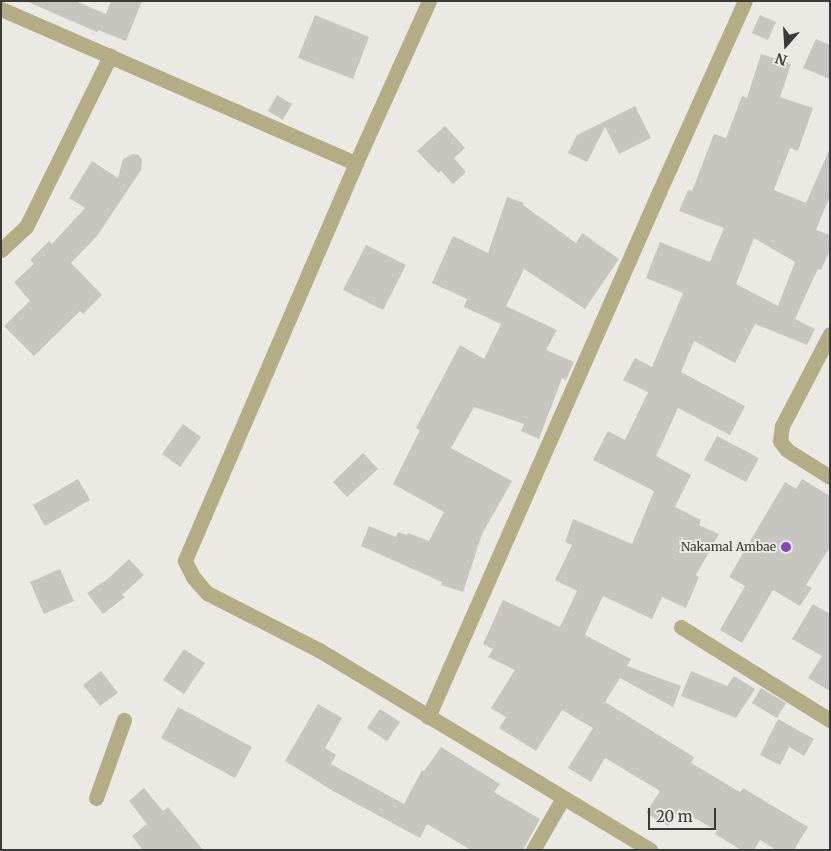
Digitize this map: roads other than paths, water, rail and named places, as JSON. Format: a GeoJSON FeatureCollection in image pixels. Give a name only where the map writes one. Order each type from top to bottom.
{"type":"FeatureCollection","features":[{"type":"Feature","properties":{"kind":"street"},"geometry":{"type":"LineString","coordinates":[[429,1],[356,163],[185,562],[193,577],[207,593],[319,650],[650,850]]}},
{"type":"Feature","properties":{"kind":"street"},"geometry":{"type":"LineString","coordinates":[[428,717],[745,1]]}},
{"type":"Feature","properties":{"kind":"street"},"geometry":{"type":"LineString","coordinates":[[1,9],[356,163]]}},
{"type":"Feature","properties":{"kind":"street"},"geometry":{"type":"LineString","coordinates":[[1,250],[26,227],[110,56]]}},
{"type":"Feature","properties":{"kind":"street"},"geometry":{"type":"LineString","coordinates":[[830,334],[782,426],[780,440],[787,450],[830,477]]}},
{"type":"Feature","properties":{"kind":"street"},"geometry":{"type":"LineString","coordinates":[[681,627],[830,720]]}},
{"type":"Feature","properties":{"kind":"street"},"geometry":{"type":"LineString","coordinates":[[96,798],[124,720]]}},
{"type":"Feature","properties":{"kind":"street"},"geometry":{"type":"LineString","coordinates":[[533,850],[563,798]]}},
{"type":"Feature","properties":{"kind":"place","name":"Nakamal Ambae"},"geometry":{"type":"Point","coordinates":[786,547]}}]}
